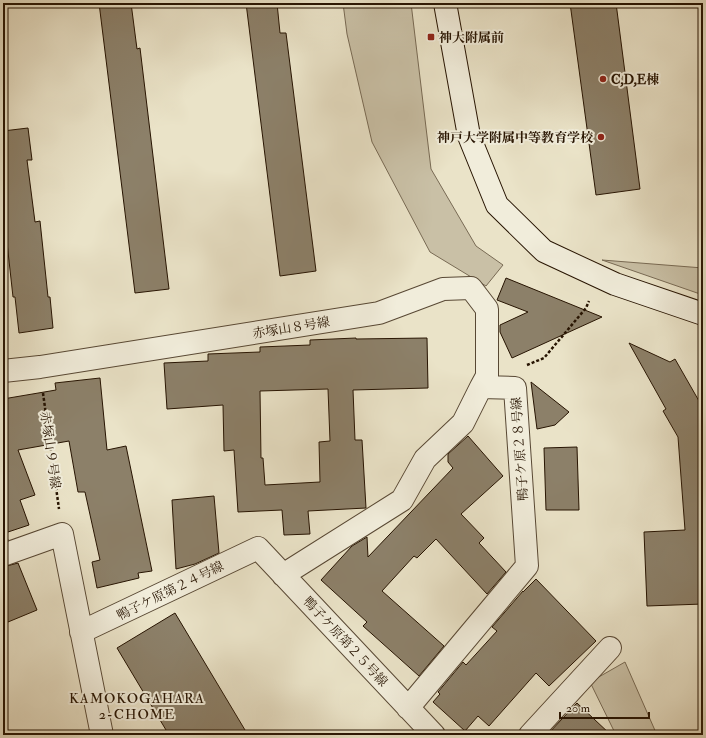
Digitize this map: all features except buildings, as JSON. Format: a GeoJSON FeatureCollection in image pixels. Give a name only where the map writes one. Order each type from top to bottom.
{"type":"FeatureCollection","features":[{"type":"Feature","properties":{"kind":"street"},"geometry":{"type":"LineString","coordinates":[[445,3],[469,136],[497,205],[544,251],[615,284],[703,314]]}},
{"type":"Feature","properties":{"kind":"street","name":"赤塚山８号線"},"geometry":{"type":"LineString","coordinates":[[3,371],[40,367],[379,313],[443,289],[471,288],[487,309],[484,382]]}},
{"type":"Feature","properties":{"kind":"street"},"geometry":{"type":"LineString","coordinates":[[283,575],[402,500],[425,459],[463,423],[484,382]]}},
{"type":"Feature","properties":{"kind":"street","name":"鴨子ケ原２８号線"},"geometry":{"type":"LineString","coordinates":[[408,708],[527,566],[515,388],[484,382]]}},
{"type":"Feature","properties":{"kind":"street"},"geometry":{"type":"LineString","coordinates":[[3,555],[62,534],[102,735]]}},
{"type":"Feature","properties":{"kind":"street","name":"鴨子ケ原第２５号線"},"geometry":{"type":"LineString","coordinates":[[258,548],[434,735]]}},
{"type":"Feature","properties":{"kind":"street","name":"鴨子ケ原第２４号線"},"geometry":{"type":"LineString","coordinates":[[81,632],[258,548]]}},
{"type":"Feature","properties":{"kind":"street"},"geometry":{"type":"LineString","coordinates":[[530,735],[610,648]]}},
{"type":"Feature","properties":{"kind":"path"},"geometry":{"type":"LineString","coordinates":[[484,382],[503,376],[544,358],[586,308],[600,277]]}},
{"type":"Feature","properties":{"kind":"path","name":"赤塚山９号線"},"geometry":{"type":"LineString","coordinates":[[40,367],[62,534]]}},
{"type":"Feature","properties":{"kind":"shaded area"},"geometry":{"type":"Polygon","coordinates":[[[343,3],[411,3],[431,169],[476,246],[503,265],[486,286],[430,252],[372,142],[347,34],[343,3]]]}},
{"type":"Feature","properties":{"kind":"shaded area"},"geometry":{"type":"Polygon","coordinates":[[[602,260],[703,268],[703,295],[602,260]]]}},
{"type":"Feature","properties":{"kind":"shaded area"},"geometry":{"type":"Polygon","coordinates":[[[625,662],[657,735],[616,735],[590,682],[625,662]]]}},
{"type":"Feature","properties":{"kind":"place","name":"神大附属前"},"geometry":{"type":"Point","coordinates":[431,37]}},
{"type":"Feature","properties":{"kind":"place","name":"C,D,E棟"},"geometry":{"type":"Point","coordinates":[603,79]}},
{"type":"Feature","properties":{"kind":"place","name":"神戸大学附属中等教育学校"},"geometry":{"type":"Point","coordinates":[601,137]}},
{"type":"Feature","properties":{"kind":"district","name":"KAMOKOGAHARA 2-CHOME"},"geometry":{"type":"Point","coordinates":[137,706]}}]}
